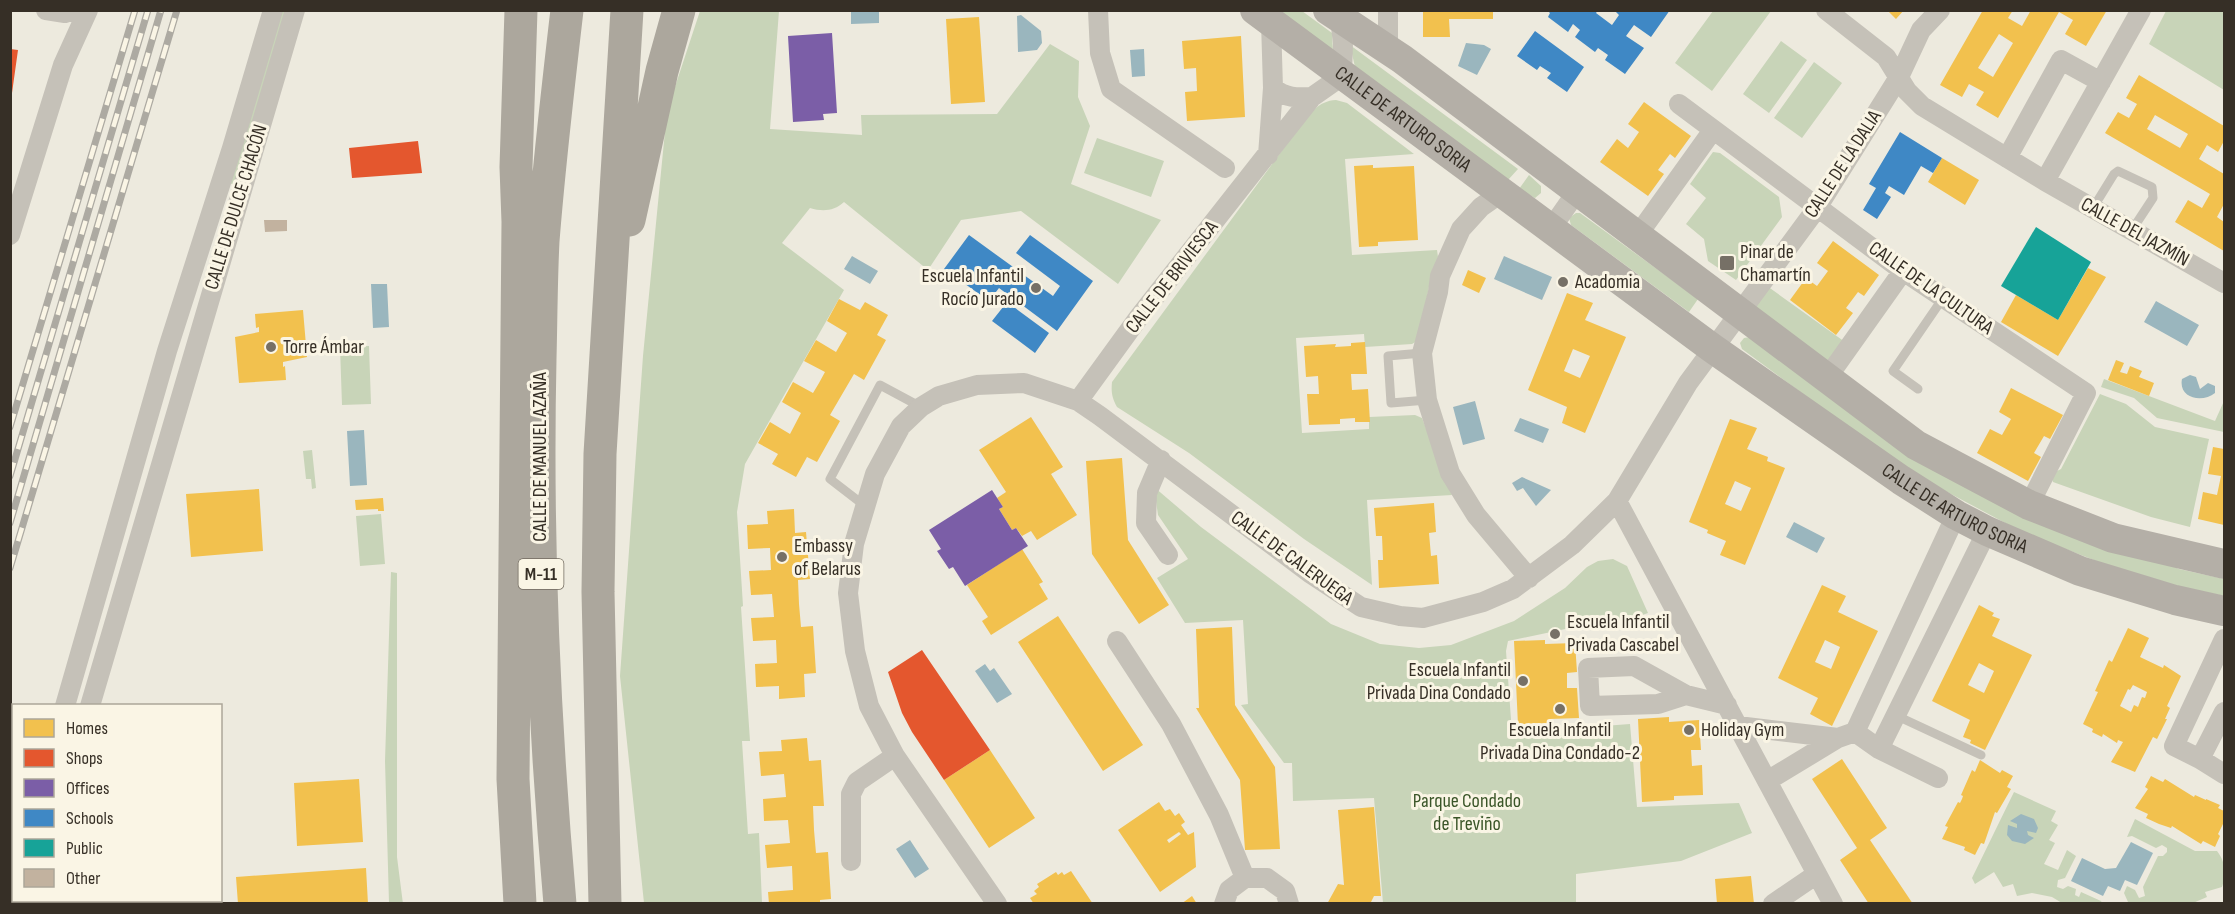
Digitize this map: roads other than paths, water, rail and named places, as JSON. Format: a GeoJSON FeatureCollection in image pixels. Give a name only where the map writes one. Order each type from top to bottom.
{"type":"FeatureCollection","features":[{"type":"Feature","properties":{"kind":"highway"},"geometry":{"type":"LineString","coordinates":[[520,903],[513,779],[513,627],[518,222],[516,167],[521,10]]}},
{"type":"Feature","properties":{"kind":"highway"},"geometry":{"type":"LineString","coordinates":[[532,10],[532,207],[543,243]]}},
{"type":"Feature","properties":{"kind":"highway","name":"CALLE DE MANUEL AZAÑA"},"geometry":{"type":"LineString","coordinates":[[560,903],[545,687],[539,415],[543,243],[550,153],[567,10]]}},
{"type":"Feature","properties":{"kind":"highway"},"geometry":{"type":"LineString","coordinates":[[605,903],[598,592],[600,466],[627,10]]}},
{"type":"Feature","properties":{"kind":"highway"},"geometry":{"type":"LineString","coordinates":[[610,285],[636,193],[657,91],[679,10]]}},
{"type":"Feature","properties":{"kind":"highway"},"geometry":{"type":"LineString","coordinates":[[518,849],[528,589],[540,533]]}},
{"type":"Feature","properties":{"kind":"highway"},"geometry":{"type":"LineString","coordinates":[[600,706],[627,903]]}},
{"type":"Feature","properties":{"kind":"main road","name":"CALLE DE ARTURO SORIA"},"geometry":{"type":"LineString","coordinates":[[1334,15],[1388,50],[1578,190],[1738,313],[1916,445],[2029,505],[2113,538],[2224,564]]}},
{"type":"Feature","properties":{"kind":"main road","name":"CALLE DE ARTURO SORIA"},"geometry":{"type":"LineString","coordinates":[[1263,16],[1712,348],[1901,480],[1956,515],[1987,531],[2080,571],[2175,600],[2224,611]]}},
{"type":"Feature","properties":{"kind":"street"},"geometry":{"type":"LineString","coordinates":[[46,10],[65,13],[74,10]]}},
{"type":"Feature","properties":{"kind":"street"},"geometry":{"type":"LineString","coordinates":[[10,235],[63,65],[88,10]]}},
{"type":"Feature","properties":{"kind":"street","name":"CALLE DE DULCE CHACÓN"},"geometry":{"type":"LineString","coordinates":[[65,704],[154,397],[273,10]]}},
{"type":"Feature","properties":{"kind":"street","name":"CALLE DE DULCE CHACÓN"},"geometry":{"type":"LineString","coordinates":[[90,704],[295,10]]}},
{"type":"Feature","properties":{"kind":"street"},"geometry":{"type":"LineString","coordinates":[[1098,10],[1100,53],[1111,89],[1225,168]]}},
{"type":"Feature","properties":{"kind":"street"},"geometry":{"type":"LineString","coordinates":[[1388,10],[1388,50]]}},
{"type":"Feature","properties":{"kind":"street","name":"CALLE DEL JAZMÍN"},"geometry":{"type":"LineString","coordinates":[[1826,10],[1886,57],[1907,91],[1922,106],[2045,181],[2224,283]]}},
{"type":"Feature","properties":{"kind":"street","name":"CALLE DE LA DALIA"},"geometry":{"type":"LineString","coordinates":[[1738,313],[1817,207],[1899,77],[1921,30],[1940,10]]}},
{"type":"Feature","properties":{"kind":"street"},"geometry":{"type":"LineString","coordinates":[[2045,181],[2141,10]]}},
{"type":"Feature","properties":{"kind":"street"},"geometry":{"type":"LineString","coordinates":[[1334,15],[1343,43],[1342,76]]}},
{"type":"Feature","properties":{"kind":"street"},"geometry":{"type":"LineString","coordinates":[[1263,16],[1273,88],[1268,155]]}},
{"type":"Feature","properties":{"kind":"street"},"geometry":{"type":"LineString","coordinates":[[2007,158],[2061,60],[2101,82]]}},
{"type":"Feature","properties":{"kind":"street","name":"CALLE DE BRIVIESCA"},"geometry":{"type":"LineString","coordinates":[[1078,402],[1171,277],[1312,97],[1342,76]]}},
{"type":"Feature","properties":{"kind":"street"},"geometry":{"type":"LineString","coordinates":[[1273,88],[1284,96],[1312,97]]}},
{"type":"Feature","properties":{"kind":"street","name":"CALLE DE LA CULTURA"},"geometry":{"type":"LineString","coordinates":[[1679,104],[1903,271],[2086,393],[2029,505]]}},
{"type":"Feature","properties":{"kind":"street"},"geometry":{"type":"LineString","coordinates":[[1637,236],[1713,130]]}},
{"type":"Feature","properties":{"kind":"street"},"geometry":{"type":"LineString","coordinates":[[1550,230],[1578,190]]}},
{"type":"Feature","properties":{"kind":"street"},"geometry":{"type":"LineString","coordinates":[[1501,193],[1480,207],[1461,229],[1440,276],[1422,353],[1426,400],[1450,474],[1476,515],[1529,578]]}},
{"type":"Feature","properties":{"kind":"street"},"geometry":{"type":"LineString","coordinates":[[1827,378],[1903,271]]}},
{"type":"Feature","properties":{"kind":"street"},"geometry":{"type":"LineString","coordinates":[[1712,348],[1738,313]]}},
{"type":"Feature","properties":{"kind":"street","name":"CALLE DE CALERUEGA"},"geometry":{"type":"LineString","coordinates":[[997,903],[895,756],[869,706],[855,651],[848,593],[854,544],[875,474],[901,426],[921,407],[939,396],[977,385],[1024,383],[1078,402],[1161,460],[1311,574],[1361,608],[1423,618],[1483,602],[1513,589],[1572,545],[1617,501],[1688,383],[1712,348]]}},
{"type":"Feature","properties":{"kind":"street"},"geometry":{"type":"LineString","coordinates":[[154,397],[178,404]]}},
{"type":"Feature","properties":{"kind":"street"},"geometry":{"type":"LineString","coordinates":[[1161,460],[1148,493],[1146,523],[1168,555]]}},
{"type":"Feature","properties":{"kind":"street"},"geometry":{"type":"LineString","coordinates":[[1617,501],[1833,903]]}},
{"type":"Feature","properties":{"kind":"street"},"geometry":{"type":"LineString","coordinates":[[1767,781],[1846,735],[1956,515]]}},
{"type":"Feature","properties":{"kind":"street"},"geometry":{"type":"LineString","coordinates":[[1879,749],[1987,531]]}},
{"type":"Feature","properties":{"kind":"street"},"geometry":{"type":"LineString","coordinates":[[104,572],[129,577]]}},
{"type":"Feature","properties":{"kind":"street"},"geometry":{"type":"LineString","coordinates":[[2224,639],[2174,746],[2224,774]]}},
{"type":"Feature","properties":{"kind":"street"},"geometry":{"type":"LineString","coordinates":[[1117,641],[1171,724],[1219,815],[1245,878]]}},
{"type":"Feature","properties":{"kind":"street"},"geometry":{"type":"LineString","coordinates":[[1686,695],[1726,705]]}},
{"type":"Feature","properties":{"kind":"street"},"geometry":{"type":"LineString","coordinates":[[2200,759],[2224,712]]}},
{"type":"Feature","properties":{"kind":"street"},"geometry":{"type":"LineString","coordinates":[[1739,728],[1846,735],[1938,778]]}},
{"type":"Feature","properties":{"kind":"street"},"geometry":{"type":"LineString","coordinates":[[851,861],[851,795],[857,782],[895,756]]}},
{"type":"Feature","properties":{"kind":"street"},"geometry":{"type":"LineString","coordinates":[[1773,903],[1817,874]]}},
{"type":"Feature","properties":{"kind":"street"},"geometry":{"type":"LineString","coordinates":[[1224,903],[1229,890],[1245,878],[1267,878],[1285,891],[1288,903]]}},
{"type":"Feature","properties":{"kind":"lane"},"geometry":{"type":"LineString","coordinates":[[2093,208],[2118,171],[2152,187],[2153,198],[2132,230]]}},
{"type":"Feature","properties":{"kind":"lane"},"geometry":{"type":"LineString","coordinates":[[1918,389],[1893,371],[1943,298]]}},
{"type":"Feature","properties":{"kind":"lane"},"geometry":{"type":"LineString","coordinates":[[1422,353],[1388,356],[1391,403],[1426,400]]}},
{"type":"Feature","properties":{"kind":"lane"},"geometry":{"type":"LineString","coordinates":[[865,506],[830,479],[880,385],[921,407]]}},
{"type":"Feature","properties":{"kind":"lane"},"geometry":{"type":"LineString","coordinates":[[1895,715],[1981,755]]}},
{"type":"Feature","properties":{"kind":"water"},"geometry":{"type":"Polygon","coordinates":[[[851,11],[879,11],[879,23],[851,24],[851,11]]]}},
{"type":"Feature","properties":{"kind":"water"},"geometry":{"type":"Polygon","coordinates":[[[1021,15],[1041,31],[1042,43],[1037,50],[1018,52],[1017,16],[1021,15]]]}},
{"type":"Feature","properties":{"kind":"water"},"geometry":{"type":"Polygon","coordinates":[[[1466,43],[1484,45],[1491,49],[1477,75],[1458,66],[1466,43]]]}},
{"type":"Feature","properties":{"kind":"water"},"geometry":{"type":"Polygon","coordinates":[[[1144,49],[1145,76],[1132,77],[1130,50],[1144,49]]]}},
{"type":"Feature","properties":{"kind":"water"},"geometry":{"type":"Polygon","coordinates":[[[852,256],[878,271],[870,284],[844,269],[852,256]]]}},
{"type":"Feature","properties":{"kind":"water"},"geometry":{"type":"Polygon","coordinates":[[[1504,256],[1552,277],[1542,300],[1494,279],[1504,256]]]}},
{"type":"Feature","properties":{"kind":"water"},"geometry":{"type":"Polygon","coordinates":[[[371,284],[387,284],[389,327],[373,328],[371,284]]]}},
{"type":"Feature","properties":{"kind":"water"},"geometry":{"type":"Polygon","coordinates":[[[2156,301],[2199,325],[2187,346],[2144,322],[2156,301]]]}},
{"type":"Feature","properties":{"kind":"water"},"geometry":{"type":"Polygon","coordinates":[[[2190,375],[2196,377],[2200,389],[2208,383],[2215,386],[2215,393],[2204,398],[2188,395],[2182,386],[2182,379],[2190,375]]]}},
{"type":"Feature","properties":{"kind":"water"},"geometry":{"type":"Polygon","coordinates":[[[1475,401],[1485,439],[1463,445],[1453,407],[1475,401]]]}},
{"type":"Feature","properties":{"kind":"water"},"geometry":{"type":"Polygon","coordinates":[[[1520,418],[1549,429],[1543,443],[1514,431],[1520,418]]]}},
{"type":"Feature","properties":{"kind":"water"},"geometry":{"type":"Polygon","coordinates":[[[364,430],[367,485],[350,486],[347,431],[364,430]]]}},
{"type":"Feature","properties":{"kind":"water"},"geometry":{"type":"Polygon","coordinates":[[[1522,477],[1551,490],[1536,506],[1523,488],[1517,491],[1512,483],[1522,477]]]}},
{"type":"Feature","properties":{"kind":"water"},"geometry":{"type":"Polygon","coordinates":[[[1794,522],[1825,538],[1817,553],[1786,537],[1794,522]]]}},
{"type":"Feature","properties":{"kind":"water"},"geometry":{"type":"Polygon","coordinates":[[[985,664],[990,671],[994,668],[1012,694],[997,703],[975,671],[985,664]]]}},
{"type":"Feature","properties":{"kind":"water"},"geometry":{"type":"Polygon","coordinates":[[[2021,814],[2034,819],[2038,828],[2036,833],[2027,831],[2028,835],[2034,838],[2025,844],[2012,841],[2007,835],[2008,825],[2017,828],[2017,824],[2010,821],[2021,814]]]}},
{"type":"Feature","properties":{"kind":"water"},"geometry":{"type":"Polygon","coordinates":[[[910,840],[929,869],[915,878],[896,849],[910,840]]]}},
{"type":"Feature","properties":{"kind":"water"},"geometry":{"type":"Polygon","coordinates":[[[2131,842],[2153,853],[2137,885],[2125,880],[2120,891],[2108,886],[2103,896],[2071,881],[2082,858],[2105,869],[2116,868],[2131,842]]]}},
{"type":"Feature","properties":{"kind":"railway"},"geometry":{"type":"LineString","coordinates":[[10,427],[135,10]]}},
{"type":"Feature","properties":{"kind":"railway"},"geometry":{"type":"LineString","coordinates":[[10,476],[148,10]]}},
{"type":"Feature","properties":{"kind":"railway"},"geometry":{"type":"LineString","coordinates":[[10,523],[161,10]]}},
{"type":"Feature","properties":{"kind":"railway"},"geometry":{"type":"LineString","coordinates":[[10,568],[177,10]]}},
{"type":"Feature","properties":{"kind":"place","name":"Pinar de Chamartín"},"geometry":{"type":"Point","coordinates":[1727,263]}},
{"type":"Feature","properties":{"kind":"place","name":"Acadomia"},"geometry":{"type":"Point","coordinates":[1563,282]}},
{"type":"Feature","properties":{"kind":"place","name":"Escuela Infantil Rocío Jurado"},"geometry":{"type":"Point","coordinates":[1036,288]}},
{"type":"Feature","properties":{"kind":"place","name":"Torre Ámbar"},"geometry":{"type":"Point","coordinates":[271,347]}},
{"type":"Feature","properties":{"kind":"place","name":"Embassy of Belarus"},"geometry":{"type":"Point","coordinates":[782,557]}},
{"type":"Feature","properties":{"kind":"place","name":"Escuela Infantil Privada Cascabel"},"geometry":{"type":"Point","coordinates":[1555,634]}},
{"type":"Feature","properties":{"kind":"place","name":"Escuela Infantil Privada Dina Condado"},"geometry":{"type":"Point","coordinates":[1523,681]}},
{"type":"Feature","properties":{"kind":"place","name":"Escuela Infantil Privada Dina Condado-2"},"geometry":{"type":"Point","coordinates":[1560,709]}},
{"type":"Feature","properties":{"kind":"place","name":"Holiday Gym"},"geometry":{"type":"Point","coordinates":[1689,730]}},
{"type":"Feature","properties":{"kind":"park label","name":"Parque Condado de Treviño"},"geometry":{"type":"Point","coordinates":[1467,812]}}]}
